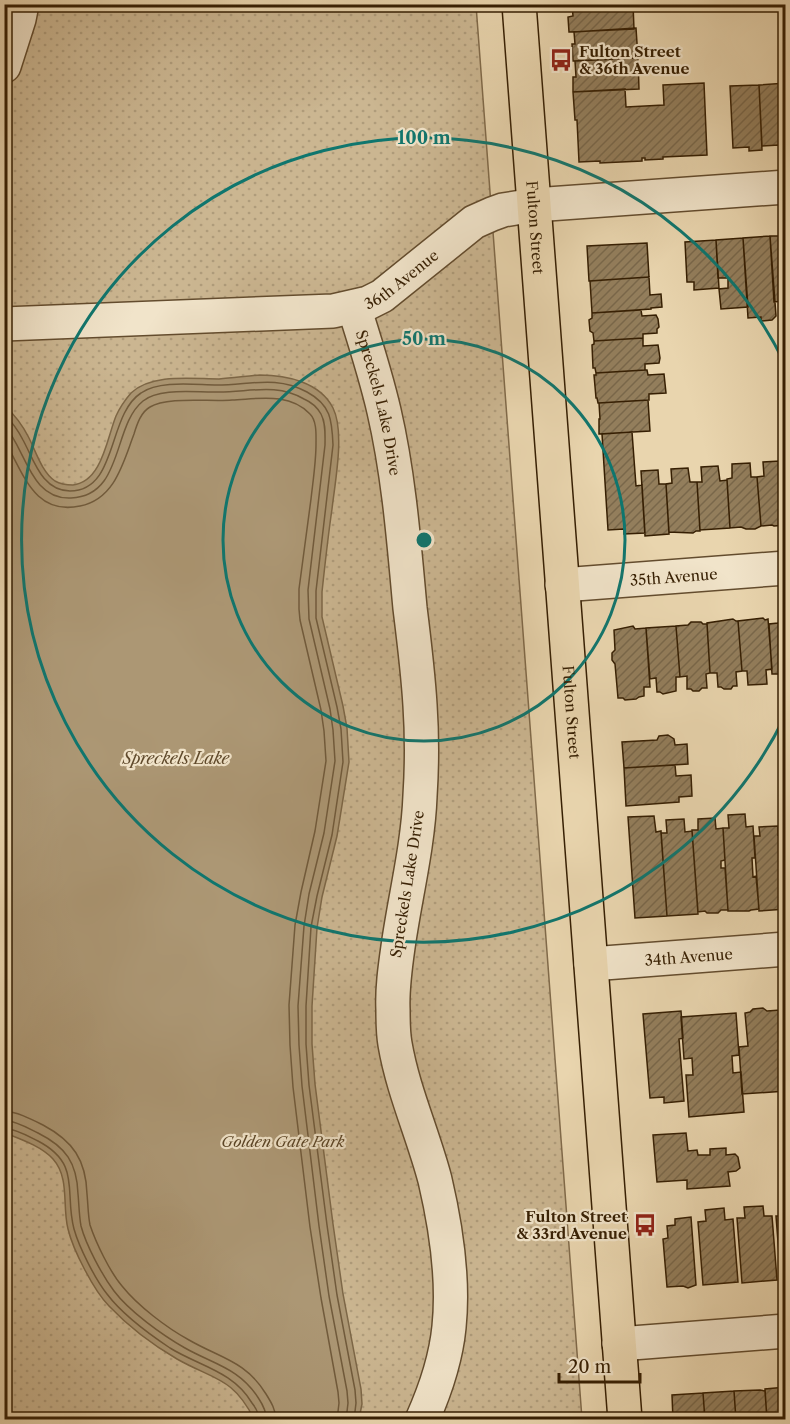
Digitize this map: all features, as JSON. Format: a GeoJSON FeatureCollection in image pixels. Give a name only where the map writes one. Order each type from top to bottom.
{"type":"FeatureCollection","features":[{"type":"Feature","properties":{"kind":"main road","name":"Fulton Street"},"geometry":{"type":"LineString","coordinates":[[519,4],[625,1419]]}},
{"type":"Feature","properties":{"kind":"street"},"geometry":{"type":"LineString","coordinates":[[4,66],[22,4]]}},
{"type":"Feature","properties":{"kind":"street","name":"36th Avenue"},"geometry":{"type":"LineString","coordinates":[[4,324],[322,312],[354,307],[382,296],[474,222],[503,210],[786,187]]}},
{"type":"Feature","properties":{"kind":"street","name":"Spreckels Lake Drive"},"geometry":{"type":"LineString","coordinates":[[354,307],[375,374],[392,450],[402,523],[420,702],[421,774],[418,830],[399,940],[392,1005],[395,1042],[402,1077],[435,1180],[448,1257],[449,1328],[444,1357],[422,1419]]}},
{"type":"Feature","properties":{"kind":"street","name":"35th Avenue"},"geometry":{"type":"LineString","coordinates":[[562,585],[786,568]]}},
{"type":"Feature","properties":{"kind":"street","name":"34th Avenue"},"geometry":{"type":"LineString","coordinates":[[591,964],[786,950]]}},
{"type":"Feature","properties":{"kind":"street"},"geometry":{"type":"LineString","coordinates":[[619,1344],[786,1331]]}},
{"type":"Feature","properties":{"kind":"green space","name":"Golden Gate Park"},"geometry":{"type":"Polygon","coordinates":[[[5,5],[476,5],[582,1419],[5,1420],[5,5]]]}},
{"type":"Feature","properties":{"kind":"water","name":"Spreckels Lake"},"geometry":{"type":"Polygon","coordinates":[[[260,375],[281,376],[311,386],[327,399],[337,418],[339,443],[337,472],[322,592],[322,617],[343,706],[349,762],[337,836],[317,928],[312,1044],[333,1224],[343,1294],[361,1389],[362,1404],[359,1419],[254,1419],[246,1405],[230,1387],[168,1354],[133,1328],[103,1299],[79,1259],[66,1220],[62,1175],[53,1159],[43,1150],[5,1133],[5,406],[24,429],[50,477],[59,483],[73,485],[83,482],[97,468],[119,410],[131,393],[140,387],[150,382],[173,378],[219,379],[260,375]]]}},
{"type":"Feature","properties":{"kind":"building"},"geometry":{"type":"Polygon","coordinates":[[[572,4],[633,4],[634,29],[569,32],[568,17],[573,16],[572,4]]]}},
{"type":"Feature","properties":{"kind":"building"},"geometry":{"type":"Polygon","coordinates":[[[636,28],[638,58],[573,61],[574,32],[636,28]]]}},
{"type":"Feature","properties":{"kind":"building"},"geometry":{"type":"Polygon","coordinates":[[[638,58],[639,89],[573,92],[573,77],[576,77],[575,61],[638,58]]]}},
{"type":"Feature","properties":{"kind":"building"},"geometry":{"type":"Polygon","coordinates":[[[704,83],[707,155],[645,160],[642,158],[642,161],[579,162],[573,92],[625,89],[626,107],[664,105],[663,85],[704,83]]]}},
{"type":"Feature","properties":{"kind":"building"},"geometry":{"type":"Polygon","coordinates":[[[786,83],[786,148],[779,149],[779,145],[762,146],[759,85],[786,83]]]}},
{"type":"Feature","properties":{"kind":"building"},"geometry":{"type":"Polygon","coordinates":[[[759,85],[762,150],[749,151],[749,147],[733,148],[730,86],[759,85]]]}},
{"type":"Feature","properties":{"kind":"building"},"geometry":{"type":"Polygon","coordinates":[[[786,233],[786,312],[783,312],[783,301],[774,302],[770,236],[778,236],[786,233]]]}},
{"type":"Feature","properties":{"kind":"building"},"geometry":{"type":"Polygon","coordinates":[[[770,236],[776,316],[772,320],[761,321],[761,317],[748,318],[743,238],[770,236]]]}},
{"type":"Feature","properties":{"kind":"building"},"geometry":{"type":"Polygon","coordinates":[[[743,238],[748,307],[721,309],[719,289],[728,288],[728,278],[718,278],[716,240],[743,238]]]}},
{"type":"Feature","properties":{"kind":"building"},"geometry":{"type":"Polygon","coordinates":[[[716,240],[719,288],[694,290],[694,282],[687,282],[685,242],[716,240]]]}},
{"type":"Feature","properties":{"kind":"building"},"geometry":{"type":"Polygon","coordinates":[[[647,243],[649,277],[589,281],[587,246],[647,243]]]}},
{"type":"Feature","properties":{"kind":"building"},"geometry":{"type":"Polygon","coordinates":[[[649,277],[650,295],[661,294],[662,307],[592,313],[590,281],[649,277]]]}},
{"type":"Feature","properties":{"kind":"building"},"geometry":{"type":"Polygon","coordinates":[[[641,310],[642,316],[656,315],[659,327],[657,333],[643,334],[643,338],[594,341],[589,320],[592,318],[592,313],[641,310]]]}},
{"type":"Feature","properties":{"kind":"building"},"geometry":{"type":"Polygon","coordinates":[[[643,338],[643,346],[658,345],[659,363],[645,364],[645,370],[596,373],[593,368],[592,345],[594,341],[643,338]]]}},
{"type":"Feature","properties":{"kind":"building"},"geometry":{"type":"Polygon","coordinates":[[[647,370],[648,375],[664,374],[666,393],[649,394],[649,400],[598,403],[594,375],[596,373],[647,370]]]}},
{"type":"Feature","properties":{"kind":"building"},"geometry":{"type":"Polygon","coordinates":[[[648,400],[650,431],[599,434],[599,403],[648,400]]]}},
{"type":"Feature","properties":{"kind":"building"},"geometry":{"type":"Polygon","coordinates":[[[632,432],[636,486],[642,485],[645,533],[624,534],[624,529],[608,530],[602,434],[632,432]]]}},
{"type":"Feature","properties":{"kind":"building"},"geometry":{"type":"Polygon","coordinates":[[[780,461],[782,475],[786,475],[786,525],[761,526],[757,477],[764,476],[763,462],[780,461]]]}},
{"type":"Feature","properties":{"kind":"building"},"geometry":{"type":"Polygon","coordinates":[[[750,463],[751,477],[757,477],[761,526],[755,529],[730,528],[727,479],[732,478],[732,464],[750,463]]]}},
{"type":"Feature","properties":{"kind":"building"},"geometry":{"type":"Polygon","coordinates":[[[718,466],[720,481],[727,480],[730,528],[700,530],[697,482],[702,482],[701,467],[718,466]]]}},
{"type":"Feature","properties":{"kind":"building"},"geometry":{"type":"Polygon","coordinates":[[[688,468],[690,482],[697,482],[700,531],[669,532],[666,484],[672,483],[671,469],[688,468]]]}},
{"type":"Feature","properties":{"kind":"building"},"geometry":{"type":"Polygon","coordinates":[[[658,470],[659,484],[666,484],[669,534],[645,536],[641,471],[658,470]]]}},
{"type":"Feature","properties":{"kind":"building"},"geometry":{"type":"Polygon","coordinates":[[[733,619],[738,621],[742,671],[736,672],[737,686],[724,689],[718,687],[717,673],[710,673],[707,623],[733,619]]]}},
{"type":"Feature","properties":{"kind":"building"},"geometry":{"type":"Polygon","coordinates":[[[768,619],[772,669],[766,670],[767,684],[748,685],[747,671],[742,671],[738,621],[768,619]]]}},
{"type":"Feature","properties":{"kind":"building"},"geometry":{"type":"Polygon","coordinates":[[[786,620],[786,687],[780,687],[779,674],[772,674],[769,624],[786,620]]]}},
{"type":"Feature","properties":{"kind":"building"},"geometry":{"type":"Polygon","coordinates":[[[691,622],[707,624],[710,673],[706,674],[707,688],[699,691],[687,689],[687,676],[680,677],[676,626],[688,625],[691,622]]]}},
{"type":"Feature","properties":{"kind":"building"},"geometry":{"type":"Polygon","coordinates":[[[633,626],[635,629],[646,628],[650,687],[644,687],[644,696],[625,700],[618,698],[615,664],[612,660],[612,653],[615,650],[614,630],[633,626]]]}},
{"type":"Feature","properties":{"kind":"building"},"geometry":{"type":"Polygon","coordinates":[[[676,626],[680,677],[676,677],[676,691],[663,694],[657,692],[656,678],[650,679],[646,628],[676,626]]]}},
{"type":"Feature","properties":{"kind":"building"},"geometry":{"type":"Polygon","coordinates":[[[668,735],[674,739],[675,745],[687,744],[688,764],[624,768],[622,742],[657,740],[659,736],[668,735]]]}},
{"type":"Feature","properties":{"kind":"building"},"geometry":{"type":"Polygon","coordinates":[[[675,765],[676,776],[691,775],[692,796],[679,797],[679,802],[626,806],[624,768],[675,765]]]}},
{"type":"Feature","properties":{"kind":"building"},"geometry":{"type":"Polygon","coordinates":[[[745,814],[746,827],[753,826],[755,858],[752,858],[753,877],[756,876],[759,909],[728,911],[723,828],[729,828],[728,815],[745,814]]]}},
{"type":"Feature","properties":{"kind":"building"},"geometry":{"type":"Polygon","coordinates":[[[654,816],[656,832],[661,831],[667,916],[635,918],[628,817],[654,816]]]}},
{"type":"Feature","properties":{"kind":"building"},"geometry":{"type":"Polygon","coordinates":[[[715,818],[716,829],[723,828],[725,860],[721,861],[721,868],[725,868],[728,910],[721,910],[718,913],[698,912],[692,830],[698,830],[698,819],[715,818]]]}},
{"type":"Feature","properties":{"kind":"building"},"geometry":{"type":"Polygon","coordinates":[[[684,819],[685,832],[692,831],[698,914],[667,916],[661,833],[667,833],[666,820],[684,819]]]}},
{"type":"Feature","properties":{"kind":"building"},"geometry":{"type":"Polygon","coordinates":[[[778,826],[778,835],[784,834],[786,909],[759,911],[754,836],[760,836],[759,827],[778,826]]]}},
{"type":"Feature","properties":{"kind":"building"},"geometry":{"type":"Polygon","coordinates":[[[763,1008],[767,1011],[780,1010],[782,1064],[784,1064],[786,1091],[742,1094],[739,1047],[748,1046],[745,1013],[763,1008]]]}},
{"type":"Feature","properties":{"kind":"building"},"geometry":{"type":"Polygon","coordinates":[[[681,1011],[683,1038],[679,1039],[684,1101],[664,1103],[664,1097],[650,1098],[643,1014],[681,1011]]]}},
{"type":"Feature","properties":{"kind":"building"},"geometry":{"type":"Polygon","coordinates":[[[782,1011],[786,1011],[786,1053],[782,1011]]]}},
{"type":"Feature","properties":{"kind":"building"},"geometry":{"type":"Polygon","coordinates":[[[736,1013],[739,1055],[732,1056],[733,1073],[741,1072],[744,1112],[689,1117],[686,1075],[693,1075],[692,1058],[684,1059],[681,1017],[736,1013]]]}},
{"type":"Feature","properties":{"kind":"building"},"geometry":{"type":"Polygon","coordinates":[[[686,1133],[688,1151],[697,1150],[698,1155],[710,1155],[710,1149],[726,1148],[726,1155],[735,1154],[738,1157],[740,1168],[728,1172],[730,1186],[687,1189],[687,1180],[657,1182],[653,1135],[686,1133]]]}},
{"type":"Feature","properties":{"kind":"building"},"geometry":{"type":"Polygon","coordinates":[[[783,1204],[786,1204],[786,1281],[781,1281],[776,1216],[784,1216],[783,1204]]]}},
{"type":"Feature","properties":{"kind":"building"},"geometry":{"type":"Polygon","coordinates":[[[763,1206],[764,1216],[772,1216],[777,1280],[742,1283],[737,1218],[745,1218],[744,1207],[763,1206]]]}},
{"type":"Feature","properties":{"kind":"building"},"geometry":{"type":"Polygon","coordinates":[[[724,1208],[725,1220],[733,1219],[738,1282],[703,1285],[698,1222],[706,1221],[705,1210],[724,1208]]]}},
{"type":"Feature","properties":{"kind":"building"},"geometry":{"type":"Polygon","coordinates":[[[691,1217],[696,1285],[688,1288],[667,1287],[663,1239],[668,1238],[667,1226],[675,1225],[675,1219],[691,1217]]]}},
{"type":"Feature","properties":{"kind":"building"},"geometry":{"type":"Polygon","coordinates":[[[786,1387],[786,1420],[767,1420],[765,1389],[786,1387]]]}},
{"type":"Feature","properties":{"kind":"building"},"geometry":{"type":"Polygon","coordinates":[[[734,1391],[765,1391],[767,1420],[736,1420],[734,1391]]]}},
{"type":"Feature","properties":{"kind":"building"},"geometry":{"type":"Polygon","coordinates":[[[734,1391],[736,1420],[705,1420],[703,1393],[734,1391]]]}},
{"type":"Feature","properties":{"kind":"building"},"geometry":{"type":"Polygon","coordinates":[[[703,1393],[705,1420],[673,1420],[672,1395],[703,1393]]]}},
{"type":"Feature","properties":{"kind":"place","name":"Fulton Street & 36th Avenue"},"geometry":{"type":"Point","coordinates":[561,60]}},
{"type":"Feature","properties":{"kind":"place","name":"Fulton Street & 33rd Avenue"},"geometry":{"type":"Point","coordinates":[645,1225]}}]}
